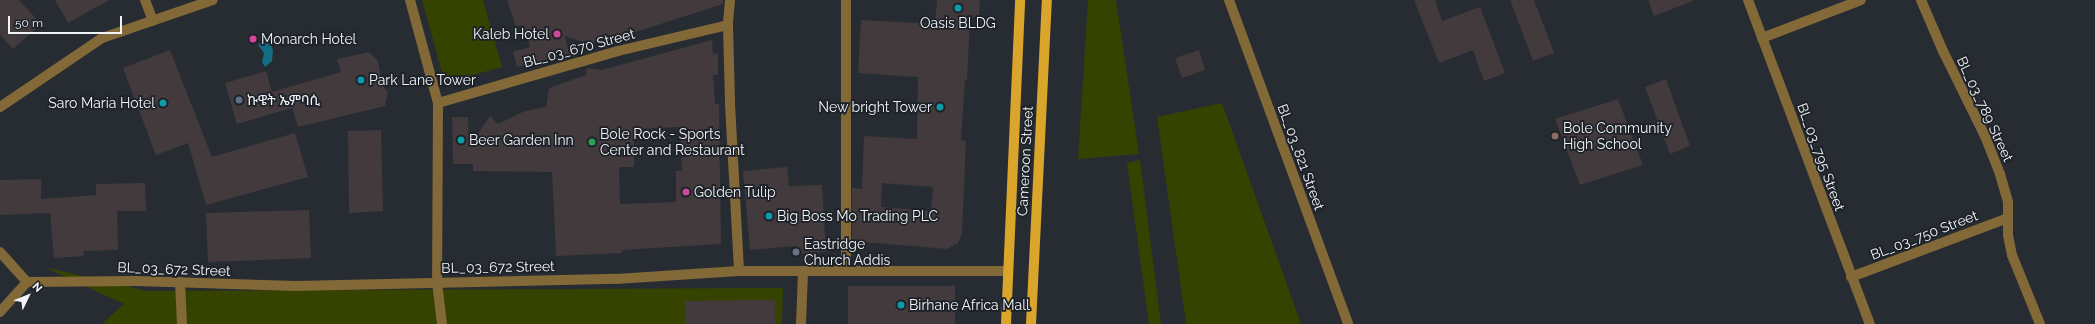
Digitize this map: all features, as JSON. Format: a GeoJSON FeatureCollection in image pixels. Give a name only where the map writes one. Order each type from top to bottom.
{"type":"FeatureCollection","features":[{"type":"Feature","properties":{"kind":"main road","name":"Cameroon Street"},"geometry":{"type":"LineString","coordinates":[[1006,324],[1020,0]]}},
{"type":"Feature","properties":{"kind":"main road","name":"Cameroon Street"},"geometry":{"type":"LineString","coordinates":[[1031,324],[1048,0]]}},
{"type":"Feature","properties":{"kind":"street"},"geometry":{"type":"LineString","coordinates":[[145,0],[153,21]]}},
{"type":"Feature","properties":{"kind":"street"},"geometry":{"type":"LineString","coordinates":[[0,107],[102,38],[213,0]]}},
{"type":"Feature","properties":{"kind":"street"},"geometry":{"type":"LineString","coordinates":[[410,0],[438,103],[437,282],[442,324]]}},
{"type":"Feature","properties":{"kind":"street"},"geometry":{"type":"LineString","coordinates":[[730,0],[728,25],[732,171],[740,271]]}},
{"type":"Feature","properties":{"kind":"street"},"geometry":{"type":"LineString","coordinates":[[846,0],[846,271]]}},
{"type":"Feature","properties":{"kind":"street","name":"BL_03_821 Street"},"geometry":{"type":"LineString","coordinates":[[1229,0],[1348,324]]}},
{"type":"Feature","properties":{"kind":"street","name":"BL_03_795 Street"},"geometry":{"type":"LineString","coordinates":[[1748,0],[1851,277],[1870,324]]}},
{"type":"Feature","properties":{"kind":"street"},"geometry":{"type":"LineString","coordinates":[[1762,38],[1861,0]]}},
{"type":"Feature","properties":{"kind":"street","name":"BL_03_789 Street"},"geometry":{"type":"LineString","coordinates":[[1921,0],[1943,51],[1988,142],[2008,202],[2008,218],[2012,255],[2040,324]]}},
{"type":"Feature","properties":{"kind":"street","name":"BL_03_670 Street"},"geometry":{"type":"LineString","coordinates":[[438,103],[618,51],[728,25]]}},
{"type":"Feature","properties":{"kind":"street","name":"BL_03_750 Street"},"geometry":{"type":"LineString","coordinates":[[1851,277],[2008,218]]}},
{"type":"Feature","properties":{"kind":"street"},"geometry":{"type":"LineString","coordinates":[[0,252],[27,282],[0,312]]}},
{"type":"Feature","properties":{"kind":"street","name":"BL_03_672 Street"},"geometry":{"type":"LineString","coordinates":[[27,282],[180,282],[296,286],[609,279],[740,271],[1008,272]]}},
{"type":"Feature","properties":{"kind":"street"},"geometry":{"type":"LineString","coordinates":[[801,324],[803,272]]}},
{"type":"Feature","properties":{"kind":"street"},"geometry":{"type":"LineString","coordinates":[[180,282],[182,324]]}},
{"type":"Feature","properties":{"kind":"green space"},"geometry":{"type":"Polygon","coordinates":[[[422,0],[483,0],[502,67],[445,83],[422,0]]]}},
{"type":"Feature","properties":{"kind":"green space"},"geometry":{"type":"Polygon","coordinates":[[[1088,0],[1116,0],[1139,154],[1078,159],[1088,0]]]}},
{"type":"Feature","properties":{"kind":"green space"},"geometry":{"type":"Polygon","coordinates":[[[1222,103],[1301,324],[1186,324],[1157,117],[1222,103]]]}},
{"type":"Feature","properties":{"kind":"green space"},"geometry":{"type":"Polygon","coordinates":[[[1140,160],[1161,324],[1149,324],[1127,163],[1140,160]]]}},
{"type":"Feature","properties":{"kind":"green space"},"geometry":{"type":"Polygon","coordinates":[[[44,267],[147,291],[783,288],[782,324],[102,324],[124,304],[44,267]]]}},
{"type":"Feature","properties":{"kind":"water"},"geometry":{"type":"Polygon","coordinates":[[[264,40],[270,43],[273,50],[272,61],[265,67],[262,62],[264,53],[258,45],[264,40]]]}},
{"type":"Feature","properties":{"kind":"building"},"geometry":{"type":"Polygon","coordinates":[[[0,0],[19,0],[41,24],[13,49],[0,35],[0,0]]]}},
{"type":"Feature","properties":{"kind":"building"},"geometry":{"type":"Polygon","coordinates":[[[55,0],[109,0],[68,23],[55,0]]]}},
{"type":"Feature","properties":{"kind":"building"},"geometry":{"type":"Polygon","coordinates":[[[507,0],[723,0],[723,4],[617,38],[585,43],[565,36],[569,54],[517,67],[513,52],[530,47],[524,25],[516,27],[507,0]]]}},
{"type":"Feature","properties":{"kind":"building"},"geometry":{"type":"Polygon","coordinates":[[[937,0],[980,0],[979,17],[970,17],[967,80],[965,79],[961,140],[966,141],[962,234],[958,243],[947,249],[852,241],[852,188],[862,189],[864,136],[917,139],[918,77],[858,73],[861,20],[935,24],[937,0]],[[882,183],[881,207],[931,211],[933,187],[882,183]]]}},
{"type":"Feature","properties":{"kind":"building"},"geometry":{"type":"Polygon","coordinates":[[[1414,0],[1435,0],[1442,21],[1480,7],[1505,73],[1484,81],[1473,50],[1439,63],[1414,0]]]}},
{"type":"Feature","properties":{"kind":"building"},"geometry":{"type":"Polygon","coordinates":[[[1510,0],[1534,0],[1554,53],[1533,61],[1510,0]]]}},
{"type":"Feature","properties":{"kind":"building"},"geometry":{"type":"Polygon","coordinates":[[[1648,0],[1693,0],[1693,1],[1654,16],[1648,0]]]}},
{"type":"Feature","properties":{"kind":"building","name":"Bole Rock - Sports Center and Restaurant"},"geometry":{"type":"Polygon","coordinates":[[[712,40],[713,54],[718,53],[718,75],[713,75],[715,104],[719,104],[721,244],[622,250],[622,253],[556,256],[552,172],[473,171],[473,164],[453,164],[452,117],[468,117],[469,147],[490,116],[498,124],[525,111],[546,107],[549,88],[586,75],[587,68],[602,70],[712,40]],[[680,127],[634,129],[634,167],[619,167],[620,204],[676,202],[676,171],[682,171],[680,127]]]}},
{"type":"Feature","properties":{"kind":"building"},"geometry":{"type":"Polygon","coordinates":[[[170,50],[212,157],[295,133],[308,177],[206,205],[188,143],[156,155],[123,68],[170,50]]]}},
{"type":"Feature","properties":{"kind":"building"},"geometry":{"type":"Polygon","coordinates":[[[1199,50],[1205,70],[1182,78],[1175,58],[1199,50]]]}},
{"type":"Feature","properties":{"kind":"building"},"geometry":{"type":"Polygon","coordinates":[[[369,52],[378,61],[382,85],[388,92],[385,106],[298,127],[292,108],[237,124],[225,83],[266,71],[272,92],[341,72],[337,59],[369,52]]]}},
{"type":"Feature","properties":{"kind":"building"},"geometry":{"type":"Polygon","coordinates":[[[1666,79],[1690,146],[1670,154],[1645,87],[1666,79]]]}},
{"type":"Feature","properties":{"kind":"building"},"geometry":{"type":"Polygon","coordinates":[[[1618,99],[1643,165],[1580,185],[1555,119],[1618,99]]]}},
{"type":"Feature","properties":{"kind":"building"},"geometry":{"type":"Polygon","coordinates":[[[381,130],[383,211],[349,213],[348,131],[381,130]]]}},
{"type":"Feature","properties":{"kind":"building","name":"Big Boss Mo Trading PLC"},"geometry":{"type":"Polygon","coordinates":[[[787,167],[789,186],[822,185],[826,252],[795,254],[794,246],[750,250],[743,171],[787,167]]]}},
{"type":"Feature","properties":{"kind":"building"},"geometry":{"type":"Polygon","coordinates":[[[41,179],[41,199],[96,195],[96,184],[145,183],[146,211],[117,211],[118,250],[83,251],[84,256],[54,258],[50,213],[0,215],[0,180],[41,179]]]}},
{"type":"Feature","properties":{"kind":"building"},"geometry":{"type":"Polygon","coordinates":[[[309,210],[311,258],[208,262],[206,213],[309,210]]]}},
{"type":"Feature","properties":{"kind":"building","name":"Birhane Africa Mall"},"geometry":{"type":"Polygon","coordinates":[[[848,286],[955,286],[955,324],[848,324],[848,286]]]}},
{"type":"Feature","properties":{"kind":"building"},"geometry":{"type":"Polygon","coordinates":[[[775,300],[775,324],[685,324],[685,301],[775,300]]]}},
{"type":"Feature","properties":{"kind":"place","name":"Oasis BLDG"},"geometry":{"type":"Point","coordinates":[958,8]}},
{"type":"Feature","properties":{"kind":"place","name":"Kaleb Hotel"},"geometry":{"type":"Point","coordinates":[557,34]}},
{"type":"Feature","properties":{"kind":"place","name":"Monarch Hotel"},"geometry":{"type":"Point","coordinates":[253,39]}},
{"type":"Feature","properties":{"kind":"place","name":"Park Lane Tower"},"geometry":{"type":"Point","coordinates":[361,80]}},
{"type":"Feature","properties":{"kind":"place","name":"ኩዌት ኤምባሲ"},"geometry":{"type":"Point","coordinates":[239,100]}},
{"type":"Feature","properties":{"kind":"place","name":"Saro Maria Hotel"},"geometry":{"type":"Point","coordinates":[163,103]}},
{"type":"Feature","properties":{"kind":"place","name":"New bright Tower"},"geometry":{"type":"Point","coordinates":[940,107]}},
{"type":"Feature","properties":{"kind":"place","name":"Bole Community High School"},"geometry":{"type":"Point","coordinates":[1555,136]}},
{"type":"Feature","properties":{"kind":"place","name":"Beer Garden Inn"},"geometry":{"type":"Point","coordinates":[461,140]}},
{"type":"Feature","properties":{"kind":"place","name":"Bole Rock - Sports Center and Restaurant"},"geometry":{"type":"Point","coordinates":[592,142]}},
{"type":"Feature","properties":{"kind":"place","name":"Golden Tulip"},"geometry":{"type":"Point","coordinates":[686,192]}},
{"type":"Feature","properties":{"kind":"place","name":"Big Boss Mo Trading PLC"},"geometry":{"type":"Point","coordinates":[769,216]}},
{"type":"Feature","properties":{"kind":"place","name":"Eastridge Church Addis"},"geometry":{"type":"Point","coordinates":[796,252]}},
{"type":"Feature","properties":{"kind":"place","name":"Birhane Africa Mall"},"geometry":{"type":"Point","coordinates":[901,305]}}]}
